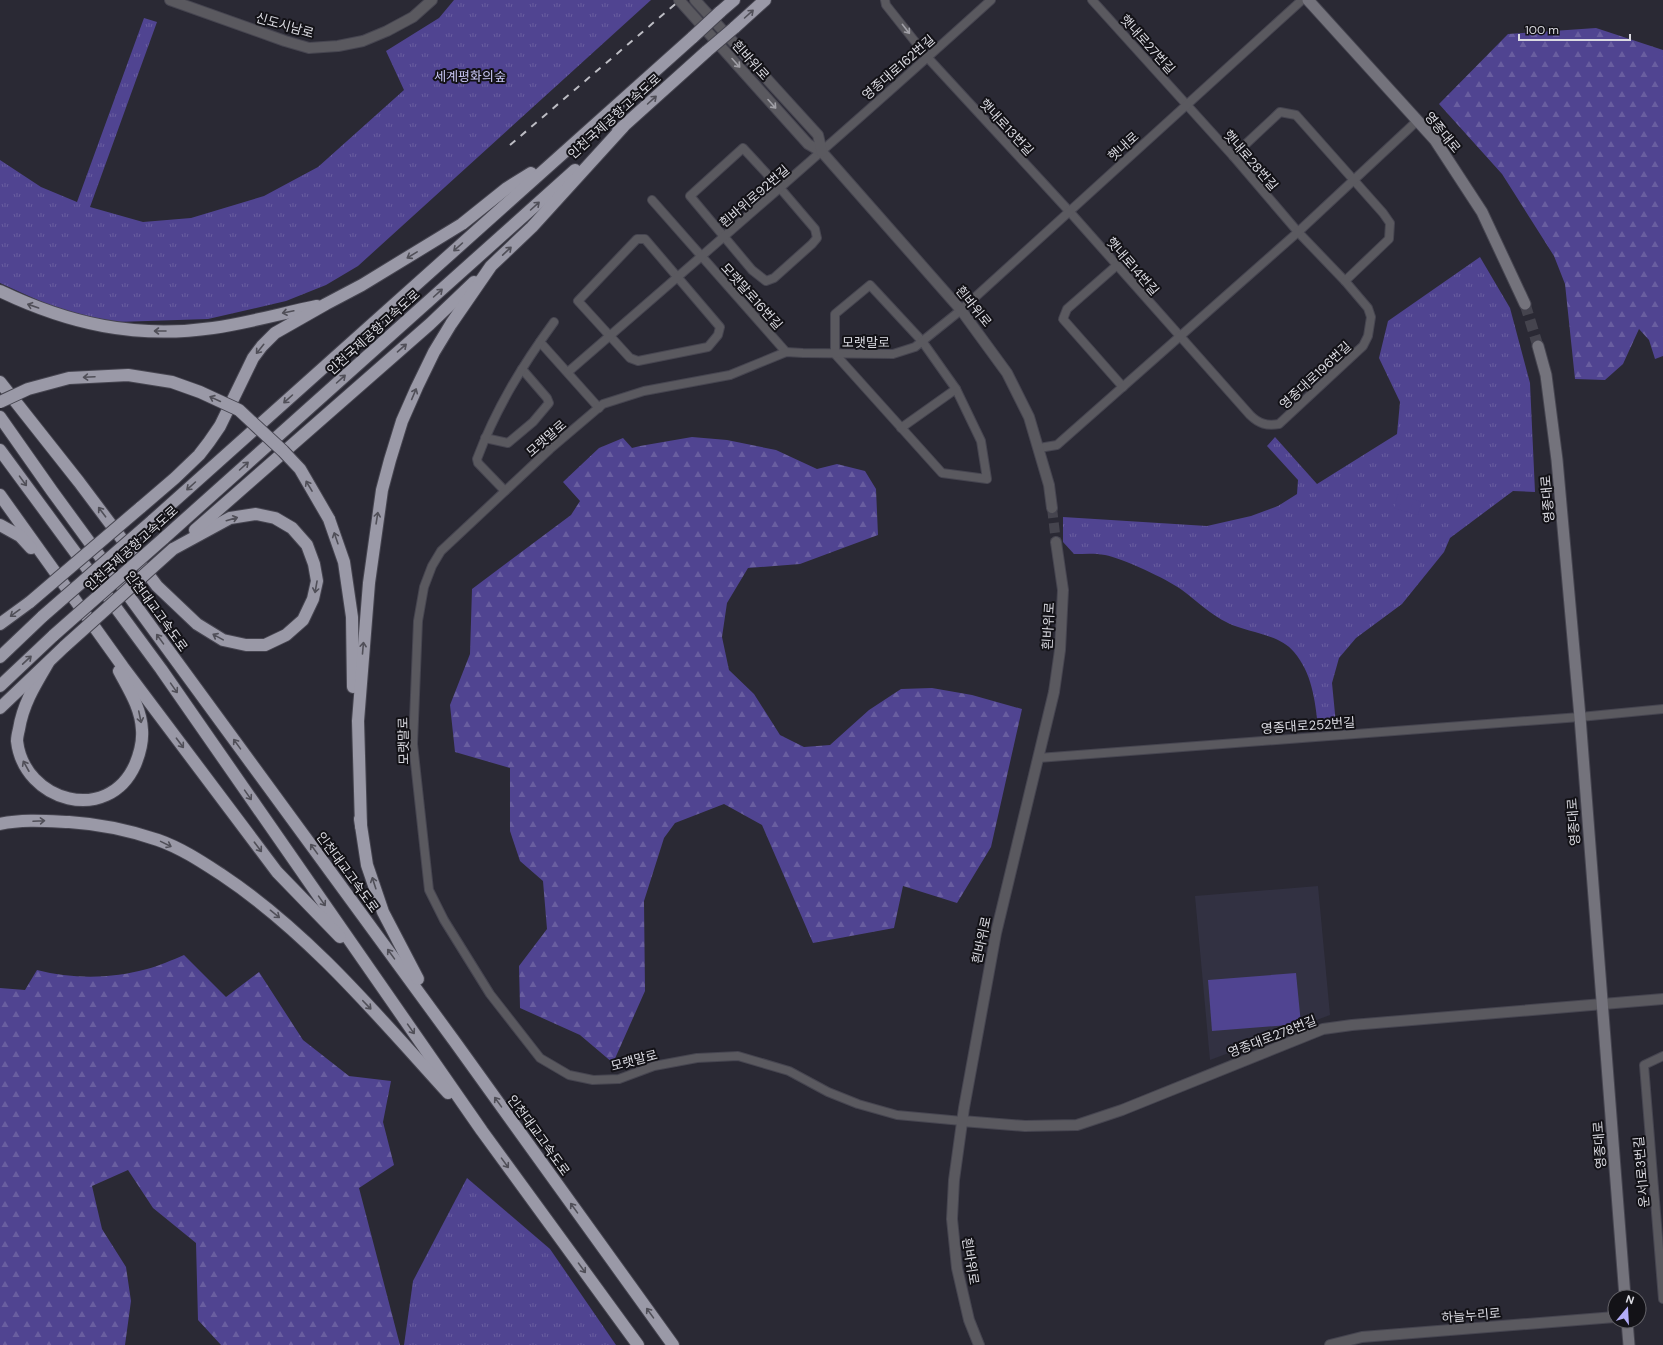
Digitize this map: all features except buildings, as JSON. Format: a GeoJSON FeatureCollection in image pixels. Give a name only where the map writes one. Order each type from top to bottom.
{"type":"FeatureCollection","features":[{"type":"Feature","properties":{"kind":"highway","name":"인천국제공항고속도로"},"geometry":{"type":"LineString","coordinates":[[0,657],[43,616],[152,521],[734,0]]}},
{"type":"Feature","properties":{"kind":"highway","name":"인천국제공항고속도로"},"geometry":{"type":"LineString","coordinates":[[0,686],[54,635],[765,0]]}},
{"type":"Feature","properties":{"kind":"highway"},"geometry":{"type":"LineString","coordinates":[[0,708],[64,646],[430,324],[532,227],[623,127]]}},
{"type":"Feature","properties":{"kind":"highway"},"geometry":{"type":"LineString","coordinates":[[0,624],[30,602],[180,474],[199,455],[220,426],[246,371],[262,346],[275,333],[362,285],[462,224],[507,188],[560,155]]}},
{"type":"Feature","properties":{"kind":"highway"},"geometry":{"type":"LineString","coordinates":[[361,826],[358,750],[359,697],[369,583],[382,490],[402,421],[434,352],[451,324],[491,266]]}},
{"type":"Feature","properties":{"kind":"highway"},"geometry":{"type":"LineString","coordinates":[[0,291],[26,304],[82,322],[110,328],[141,331],[190,331],[214,328],[326,304]]}},
{"type":"Feature","properties":{"kind":"highway"},"geometry":{"type":"LineString","coordinates":[[0,402],[28,389],[69,378],[128,375],[172,382],[239,410],[300,469],[330,519],[344,562],[352,617],[353,774],[368,865],[383,912],[409,965],[455,1042]]}},
{"type":"Feature","properties":{"kind":"highway"},"geometry":{"type":"LineString","coordinates":[[0,382],[79,482],[157,586],[197,624],[223,640],[246,646],[265,644],[286,635],[303,620],[314,599],[317,581],[314,564],[307,544],[292,528],[275,518],[256,514],[230,518],[173,549]]}},
{"type":"Feature","properties":{"kind":"highway","name":"인천대교고속도로"},"geometry":{"type":"LineString","coordinates":[[0,417],[52,491],[455,1042],[673,1345]]}},
{"type":"Feature","properties":{"kind":"highway"},"geometry":{"type":"LineString","coordinates":[[0,450],[161,669],[482,1131],[638,1345]]}},
{"type":"Feature","properties":{"kind":"highway"},"geometry":{"type":"LineString","coordinates":[[0,495],[123,667],[277,872],[364,963]]}},
{"type":"Feature","properties":{"kind":"highway"},"geometry":{"type":"LineString","coordinates":[[0,525],[20,536],[75,598],[113,659],[138,707],[142,730],[141,751],[132,771],[118,788],[101,798],[80,800],[56,795],[38,783],[24,765],[17,741],[21,717],[29,695],[48,663]]}},
{"type":"Feature","properties":{"kind":"highway"},"geometry":{"type":"LineString","coordinates":[[0,824],[45,820],[117,828],[159,840],[197,859],[237,885],[278,916],[320,956],[391,1030],[482,1131]]}},
{"type":"Feature","properties":{"kind":"main road","name":"영종대로"},"geometry":{"type":"LineString","coordinates":[[1308,0],[1435,140],[1482,212],[1525,304]]}},
{"type":"Feature","properties":{"kind":"main road","name":"영종대로"},"geometry":{"type":"LineString","coordinates":[[1538,346],[1546,375],[1557,460],[1580,717],[1624,1289]]}},
{"type":"Feature","properties":{"kind":"main road"},"geometry":{"type":"LineString","coordinates":[[1628,1329],[1629,1345]]}},
{"type":"Feature","properties":{"kind":"street","name":"신도시남로"},"geometry":{"type":"LineString","coordinates":[[170,0],[285,41],[309,48],[338,46],[363,41],[388,31],[413,17],[432,0]]}},
{"type":"Feature","properties":{"kind":"street","name":"흰바위로"},"geometry":{"type":"LineString","coordinates":[[679,0],[808,144],[822,152],[961,310],[1007,373],[1030,417],[1049,485],[1052,508]]}},
{"type":"Feature","properties":{"kind":"street","name":"흰바위로"},"geometry":{"type":"LineString","coordinates":[[695,0],[818,135],[822,152]]}},
{"type":"Feature","properties":{"kind":"street","name":"햇내로13번길"},"geometry":{"type":"LineString","coordinates":[[885,0],[886,5],[928,58],[1069,211]]}},
{"type":"Feature","properties":{"kind":"street","name":"영종대로162번길"},"geometry":{"type":"LineString","coordinates":[[822,152],[991,0]]}},
{"type":"Feature","properties":{"kind":"street","name":"햇내로27번길"},"geometry":{"type":"LineString","coordinates":[[1092,0],[1186,105]]}},
{"type":"Feature","properties":{"kind":"street","name":"햇내로"},"geometry":{"type":"LineString","coordinates":[[961,310],[1302,0]]}},
{"type":"Feature","properties":{"kind":"street","name":"햇내로28번길"},"geometry":{"type":"LineString","coordinates":[[1186,105],[1233,156],[1298,232]]}},
{"type":"Feature","properties":{"kind":"street"},"geometry":{"type":"LineString","coordinates":[[1233,156],[1280,112],[1288,113],[1296,115],[1355,180],[1390,223],[1389,239],[1345,281]]}},
{"type":"Feature","properties":{"kind":"street"},"geometry":{"type":"LineString","coordinates":[[1039,448],[1057,445],[1298,232],[1417,121]]}},
{"type":"Feature","properties":{"kind":"street"},"geometry":{"type":"LineString","coordinates":[[743,148],[780,188],[815,229],[817,238],[774,278],[766,282],[752,270],[690,196],[743,148]]}},
{"type":"Feature","properties":{"kind":"street","name":"흰바위로92번길"},"geometry":{"type":"LineString","coordinates":[[701,257],[822,152]]}},
{"type":"Feature","properties":{"kind":"street","name":"모랫말로16번길"},"geometry":{"type":"LineString","coordinates":[[652,200],[786,352]]}},
{"type":"Feature","properties":{"kind":"street","name":"햇내로14번길"},"geometry":{"type":"LineString","coordinates":[[1069,211],[1179,336]]}},
{"type":"Feature","properties":{"kind":"street","name":"영종대로196번길"},"geometry":{"type":"LineString","coordinates":[[1179,336],[1258,422],[1269,426],[1279,424],[1363,346],[1368,336],[1371,317],[1368,308],[1345,281],[1298,232]]}},
{"type":"Feature","properties":{"kind":"street"},"geometry":{"type":"LineString","coordinates":[[645,238],[678,278],[720,327],[718,335],[708,348],[638,360],[630,358],[578,301],[638,239],[645,238]]}},
{"type":"Feature","properties":{"kind":"street"},"geometry":{"type":"LineString","coordinates":[[568,372],[701,257]]}},
{"type":"Feature","properties":{"kind":"street"},"geometry":{"type":"LineString","coordinates":[[1116,266],[1068,309],[1063,319],[1123,387]]}},
{"type":"Feature","properties":{"kind":"street"},"geometry":{"type":"LineString","coordinates":[[870,285],[922,341],[956,389],[981,441],[987,479],[942,473],[835,354],[835,314],[870,285]]}},
{"type":"Feature","properties":{"kind":"street","name":"모랫말로"},"geometry":{"type":"LineString","coordinates":[[961,310],[915,347],[893,354],[786,352],[730,375],[644,391],[604,404],[550,449],[441,551],[432,566],[424,587],[418,621],[413,744],[429,890],[444,920],[490,994],[540,1058],[570,1075],[593,1080],[619,1079],[654,1066],[697,1058],[738,1056],[789,1071],[828,1092],[858,1104],[897,1115],[962,1121]]}},
{"type":"Feature","properties":{"kind":"street"},"geometry":{"type":"LineString","coordinates":[[505,491],[478,463],[477,459],[497,411],[522,369],[554,322]]}},
{"type":"Feature","properties":{"kind":"street"},"geometry":{"type":"LineString","coordinates":[[540,342],[599,408]]}},
{"type":"Feature","properties":{"kind":"street"},"geometry":{"type":"LineString","coordinates":[[485,438],[508,443],[533,422],[550,403],[522,369]]}},
{"type":"Feature","properties":{"kind":"street"},"geometry":{"type":"LineString","coordinates":[[900,428],[956,389]]}},
{"type":"Feature","properties":{"kind":"street","name":"흰바위로"},"geometry":{"type":"LineString","coordinates":[[979,1345],[969,1320],[957,1268],[952,1219],[954,1180],[978,1024],[996,933],[1054,692],[1060,650],[1063,590],[1056,542]]}},
{"type":"Feature","properties":{"kind":"street","name":"영종대로252번길"},"geometry":{"type":"LineString","coordinates":[[1038,758],[1580,717],[1663,709]]}},
{"type":"Feature","properties":{"kind":"street","name":"영종대로278번길"},"geometry":{"type":"LineString","coordinates":[[962,1121],[1025,1126],[1077,1125],[1122,1110],[1323,1029],[1352,1025],[1663,999]]}},
{"type":"Feature","properties":{"kind":"street","name":"운서1로3번길"},"geometry":{"type":"LineString","coordinates":[[1663,1056],[1644,1065],[1660,1222],[1663,1298]]}},
{"type":"Feature","properties":{"kind":"street","name":"하늘누리로"},"geometry":{"type":"LineString","coordinates":[[1330,1345],[1362,1337],[1607,1318]]}},
{"type":"Feature","properties":{"kind":"shaded area"},"geometry":{"type":"Polygon","coordinates":[[[1318,886],[1330,1015],[1210,1060],[1195,896],[1318,886]]]}},
{"type":"Feature","properties":{"kind":"green space","name":"세계평화의숲"},"geometry":{"type":"Polygon","coordinates":[[[454,0],[651,0],[358,266],[326,285],[286,301],[208,319],[117,322],[64,312],[0,283],[0,160],[41,187],[77,202],[144,18],[157,22],[90,207],[143,222],[191,218],[264,196],[318,167],[404,90],[386,51],[439,18],[454,0]]]}},
{"type":"Feature","properties":{"kind":"green space"},"geometry":{"type":"Polygon","coordinates":[[[1596,28],[1663,50],[1663,356],[1655,359],[1649,340],[1639,329],[1623,364],[1605,380],[1575,379],[1565,284],[1554,256],[1502,174],[1439,104],[1508,34],[1596,28]]]}},
{"type":"Feature","properties":{"kind":"green space"},"geometry":{"type":"Polygon","coordinates":[[[1480,257],[1510,308],[1530,383],[1535,492],[1513,491],[1450,538],[1444,552],[1402,604],[1356,638],[1339,658],[1332,683],[1336,724],[1318,726],[1314,697],[1309,678],[1294,652],[1281,641],[1222,620],[1175,585],[1122,560],[1105,555],[1074,554],[1063,542],[1063,517],[1207,526],[1251,516],[1278,506],[1297,494],[1298,480],[1267,446],[1275,437],[1317,484],[1397,434],[1400,402],[1379,358],[1388,321],[1480,257]]]}},
{"type":"Feature","properties":{"kind":"green space"},"geometry":{"type":"Polygon","coordinates":[[[692,437],[727,440],[776,450],[817,469],[837,464],[865,471],[876,489],[878,535],[800,564],[748,568],[727,603],[722,637],[729,670],[754,694],[780,735],[804,747],[830,745],[869,710],[901,689],[932,688],[972,695],[1022,709],[991,847],[957,903],[903,886],[894,928],[813,943],[762,825],[724,804],[675,823],[664,838],[644,901],[645,991],[613,1063],[580,1035],[520,1008],[519,966],[547,929],[543,881],[520,861],[510,831],[510,768],[455,752],[450,705],[470,654],[472,589],[571,515],[580,501],[563,482],[599,448],[623,438],[632,448],[692,437]]]}},
{"type":"Feature","properties":{"kind":"green space"},"geometry":{"type":"Polygon","coordinates":[[[1398,494],[1422,502],[1418,515],[1394,508],[1398,494]]]}},
{"type":"Feature","properties":{"kind":"green space"},"geometry":{"type":"Polygon","coordinates":[[[184,955],[226,997],[259,972],[303,1040],[349,1076],[391,1081],[383,1122],[394,1165],[359,1188],[400,1345],[221,1345],[198,1320],[196,1243],[153,1208],[128,1170],[92,1186],[102,1229],[126,1267],[131,1301],[125,1345],[0,1345],[0,988],[25,990],[37,970],[64,975],[92,977],[120,975],[161,965],[184,955]]]}},
{"type":"Feature","properties":{"kind":"green space"},"geometry":{"type":"Polygon","coordinates":[[[1296,973],[1301,1024],[1212,1031],[1208,980],[1296,973]]]}},
{"type":"Feature","properties":{"kind":"green space"},"geometry":{"type":"Polygon","coordinates":[[[467,1178],[550,1249],[616,1345],[404,1345],[413,1281],[467,1178]]]}},
{"type":"Feature","properties":{"kind":"tunnel"},"geometry":{"type":"LineString","coordinates":[[1525,304],[1538,346]]}},
{"type":"Feature","properties":{"kind":"tunnel"},"geometry":{"type":"LineString","coordinates":[[1052,508],[1056,542]]}},
{"type":"Feature","properties":{"kind":"railway"},"geometry":{"type":"LineString","coordinates":[[510,145],[680,0]]}}]}
